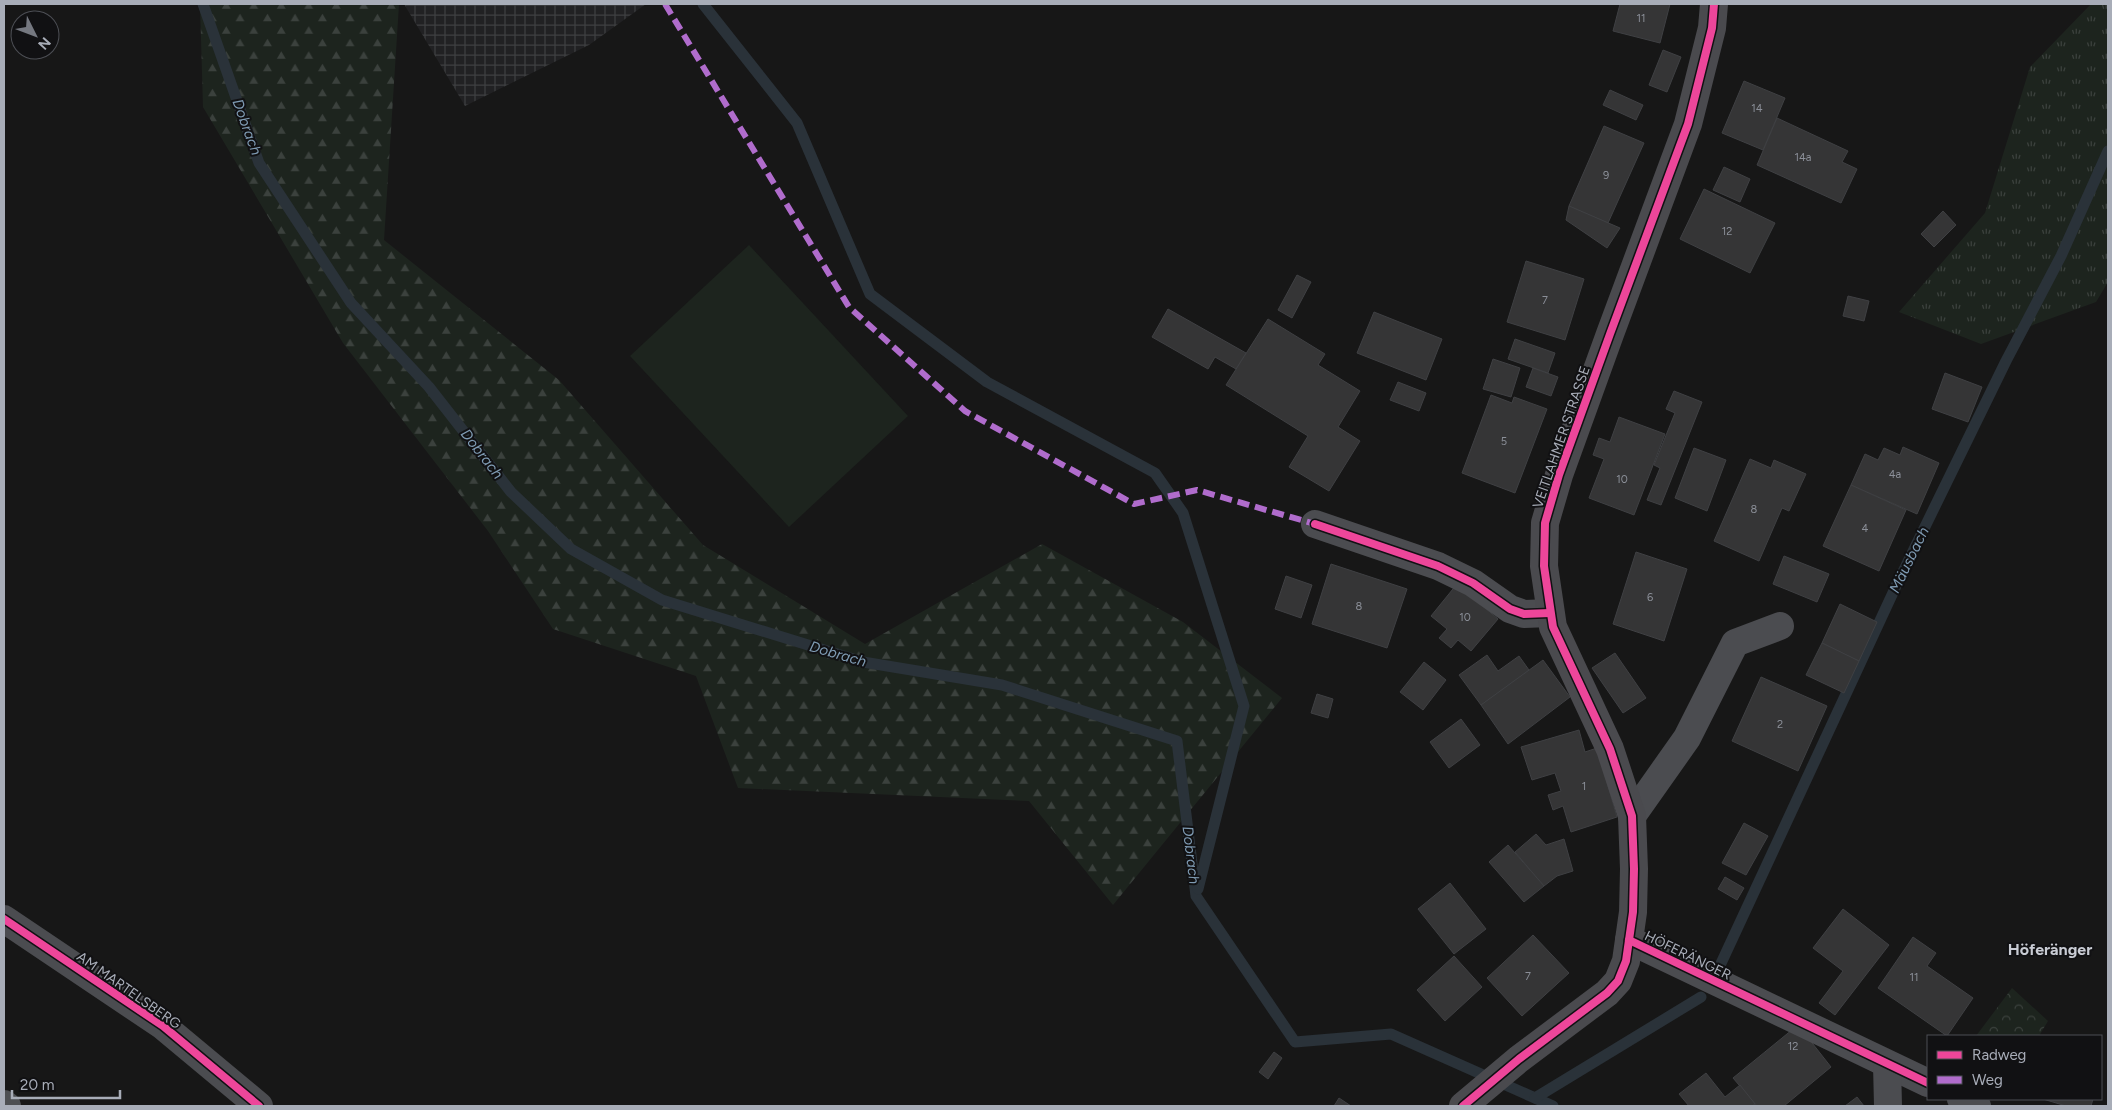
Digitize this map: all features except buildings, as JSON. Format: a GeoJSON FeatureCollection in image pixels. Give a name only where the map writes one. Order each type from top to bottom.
{"type":"FeatureCollection","features":[{"type":"Feature","properties":{"kind":"street","name":"VEITLAHMER STRASSE"},"geometry":{"type":"LineString","coordinates":[[1629,940],[1633,912],[1632,816],[1610,749],[1560,643],[1550,613],[1544,566],[1545,523],[1559,476],[1606,343],[1688,124],[1712,28],[1714,4]]}},
{"type":"Feature","properties":{"kind":"street"},"geometry":{"type":"LineString","coordinates":[[1315,524],[1438,566],[1473,583],[1510,609],[1524,614],[1550,613]]}},
{"type":"Feature","properties":{"kind":"street"},"geometry":{"type":"LineString","coordinates":[[1632,816],[1687,738],[1735,643],[1780,626]]}},
{"type":"Feature","properties":{"kind":"street","name":"AM MARTELSBERG"},"geometry":{"type":"LineString","coordinates":[[4,919],[163,1026],[259,1106]]}},
{"type":"Feature","properties":{"kind":"street","name":"HÖFERÄNGER"},"geometry":{"type":"LineString","coordinates":[[1472,1098],[1607,992],[1618,980],[1626,961],[1629,940],[1927,1083]]}},
{"type":"Feature","properties":{"kind":"street"},"geometry":{"type":"LineString","coordinates":[[1888,1064],[1888,1106]]}},
{"type":"Feature","properties":{"kind":"street"},"geometry":{"type":"LineString","coordinates":[[1963,1100],[1977,1106]]}},
{"type":"Feature","properties":{"kind":"shaded area"},"geometry":{"type":"Polygon","coordinates":[[[404,4],[646,4],[589,45],[465,106],[404,4]]]}},
{"type":"Feature","properties":{"kind":"green space"},"geometry":{"type":"Polygon","coordinates":[[[200,4],[399,4],[384,240],[559,380],[703,545],[865,644],[1042,544],[1183,622],[1282,698],[1113,905],[1029,801],[738,788],[696,676],[553,629],[488,531],[343,343],[203,107],[200,4]]]}},
{"type":"Feature","properties":{"kind":"green space"},"geometry":{"type":"Polygon","coordinates":[[[2091,4],[2108,4],[2108,282],[2096,302],[1981,344],[1899,312],[1985,213],[2030,67],[2091,4]]]}},
{"type":"Feature","properties":{"kind":"green space"},"geometry":{"type":"Polygon","coordinates":[[[749,245],[908,416],[789,527],[630,356],[749,245]]]}},
{"type":"Feature","properties":{"kind":"green space"},"geometry":{"type":"Polygon","coordinates":[[[2012,988],[2048,1021],[2040,1035],[1977,1035],[2012,988]]]}},
{"type":"Feature","properties":{"kind":"waterway","name":"Dobrach"},"geometry":{"type":"LineString","coordinates":[[203,4],[259,163],[351,303],[429,387],[511,492],[571,549],[662,600],[863,662],[1002,685],[1177,741],[1196,896],[1295,1042],[1391,1034],[1553,1106]]}},
{"type":"Feature","properties":{"kind":"waterway"},"geometry":{"type":"LineString","coordinates":[[703,4],[797,123],[870,294],[987,382],[1155,473],[1183,513],[1244,706],[1198,889]]}},
{"type":"Feature","properties":{"kind":"waterway","name":"Mäusbach"},"geometry":{"type":"LineString","coordinates":[[1717,972],[1897,584],[2006,361],[2061,256],[2108,151]]}},
{"type":"Feature","properties":{"kind":"waterway"},"geometry":{"type":"LineString","coordinates":[[1535,1098],[1701,997]]}},
{"type":"Feature","properties":{"kind":"marked path"},"geometry":{"type":"LineString","coordinates":[[665,4],[849,307],[965,411],[1134,504],[1197,490],[1315,524]]}},
{"type":"Feature","properties":{"kind":"cycle path"},"geometry":{"type":"LineString","coordinates":[[1463,1106],[1519,1059],[1607,993],[1618,981],[1626,961],[1633,912],[1632,816],[1610,749],[1553,627],[1544,566],[1545,523],[1559,475],[1688,124],[1712,28],[1714,4]]}},
{"type":"Feature","properties":{"kind":"cycle path"},"geometry":{"type":"LineString","coordinates":[[1315,524],[1438,566],[1473,583],[1510,609],[1524,614],[1550,613]]}},
{"type":"Feature","properties":{"kind":"cycle path"},"geometry":{"type":"LineString","coordinates":[[4,919],[163,1026],[259,1106]]}},
{"type":"Feature","properties":{"kind":"cycle path"},"geometry":{"type":"LineString","coordinates":[[1629,940],[1927,1083]]}},
{"type":"Feature","properties":{"kind":"district","name":"Höferänger"},"geometry":{"type":"Point","coordinates":[2050,949]}}]}
